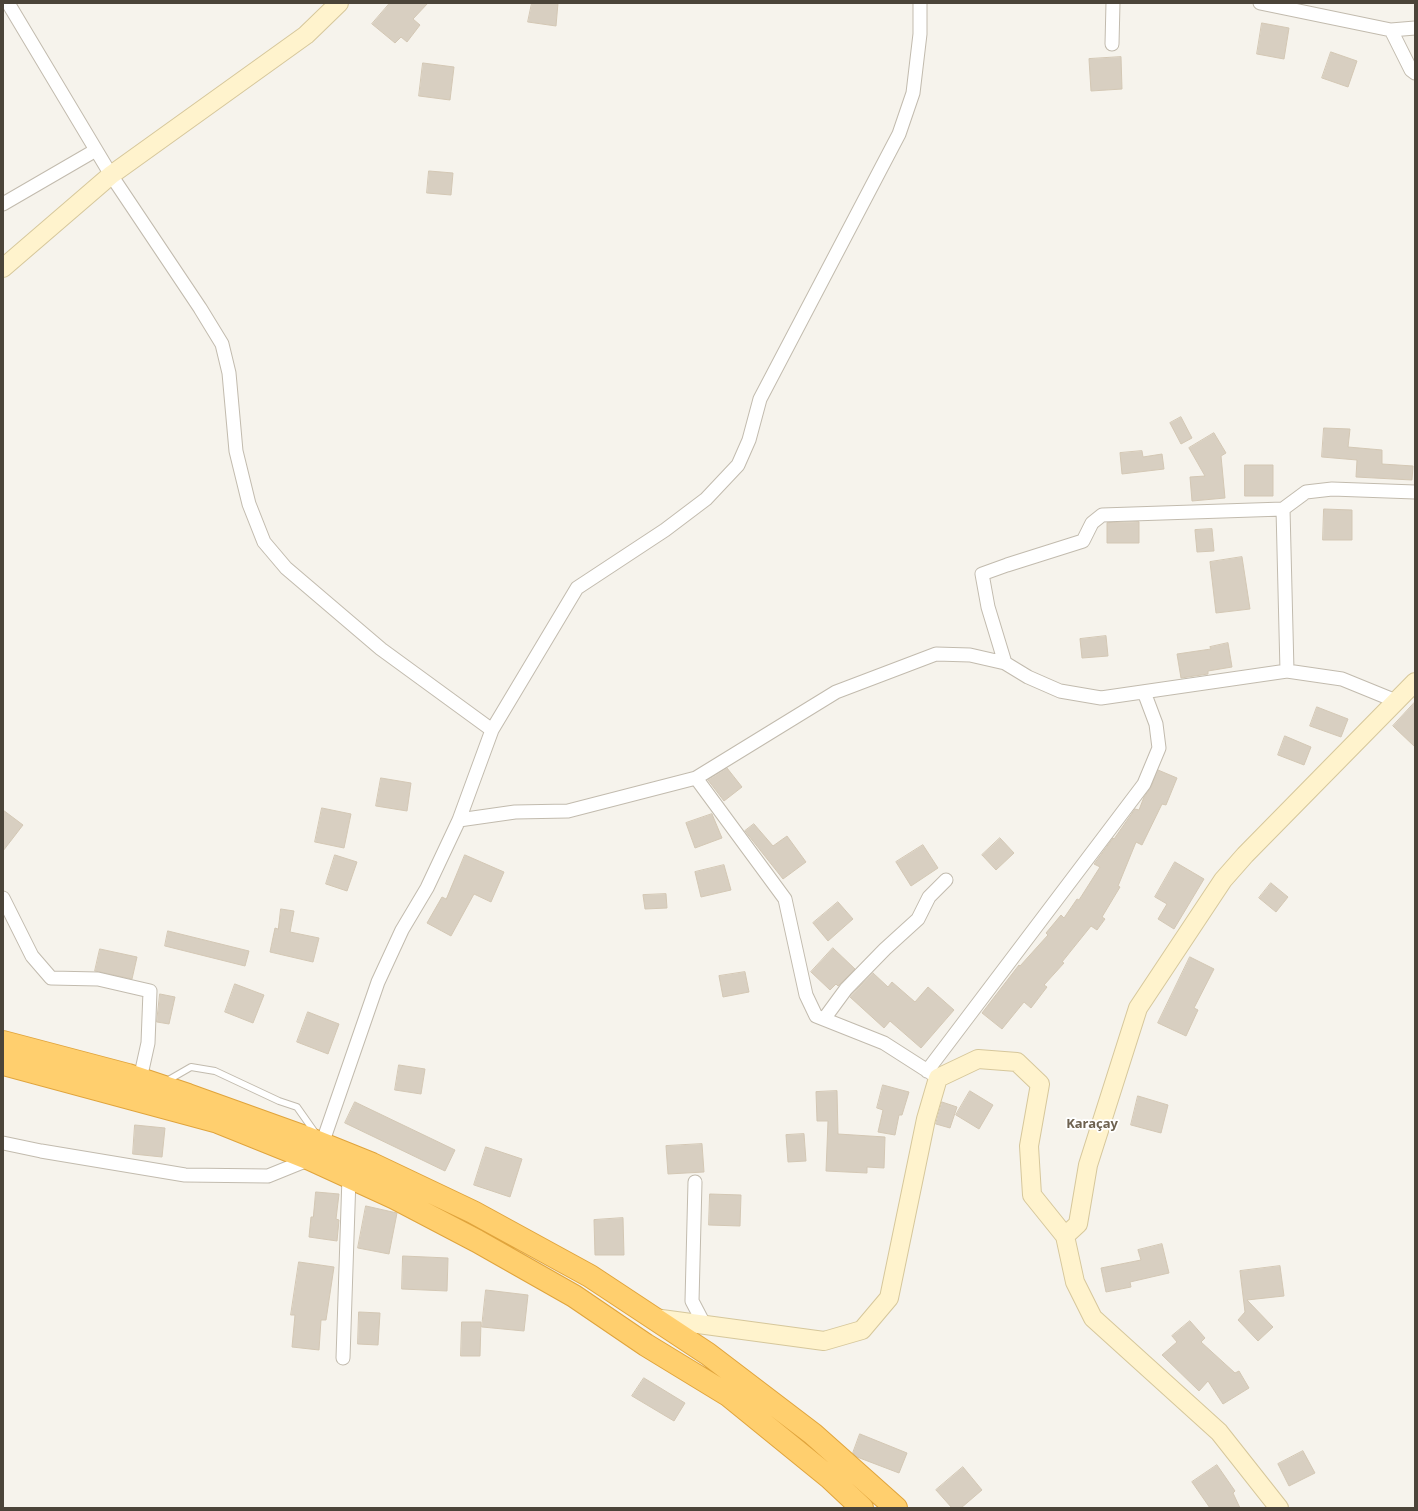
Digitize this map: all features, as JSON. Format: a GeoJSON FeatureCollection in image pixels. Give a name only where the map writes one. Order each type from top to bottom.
{"type":"FeatureCollection","features":[{"type":"Feature","properties":{"kind":"highway"},"geometry":{"type":"LineString","coordinates":[[3,1042],[150,1082],[316,1152],[349,1177],[402,1201],[477,1241],[574,1296],[646,1345],[728,1395],[830,1478],[862,1508]]}},
{"type":"Feature","properties":{"kind":"highway"},"geometry":{"type":"LineString","coordinates":[[3,1064],[218,1122],[316,1152],[372,1164],[473,1212],[590,1276],[708,1354],[813,1434],[896,1508]]}},
{"type":"Feature","properties":{"kind":"street"},"geometry":{"type":"LineString","coordinates":[[8,3],[111,175],[200,308],[222,344],[229,373],[236,451],[249,504],[264,542],[286,568],[381,649],[492,730]]}},
{"type":"Feature","properties":{"kind":"street"},"geometry":{"type":"LineString","coordinates":[[3,268],[111,175],[306,35],[339,3]]}},
{"type":"Feature","properties":{"kind":"street"},"geometry":{"type":"LineString","coordinates":[[3,1143],[42,1151],[184,1174],[268,1176],[316,1152],[378,982],[402,930],[427,888],[459,820],[492,730],[577,588],[665,530],[706,499],[738,465],[749,440],[760,399],[899,134],[913,92],[920,34],[920,3]]}},
{"type":"Feature","properties":{"kind":"street"},"geometry":{"type":"LineString","coordinates":[[1112,44],[1113,3]]}},
{"type":"Feature","properties":{"kind":"street"},"geometry":{"type":"LineString","coordinates":[[1260,3],[1392,30],[1415,28]]}},
{"type":"Feature","properties":{"kind":"street"},"geometry":{"type":"LineString","coordinates":[[1392,30],[1411,70],[1415,73]]}},
{"type":"Feature","properties":{"kind":"street"},"geometry":{"type":"LineString","coordinates":[[3,204],[96,150]]}},
{"type":"Feature","properties":{"kind":"street"},"geometry":{"type":"LineString","coordinates":[[1005,663],[988,607],[982,574],[1083,541],[1092,523],[1102,515],[1283,509],[1306,492],[1332,489],[1415,492]]}},
{"type":"Feature","properties":{"kind":"street"},"geometry":{"type":"LineString","coordinates":[[1283,509],[1287,671]]}},
{"type":"Feature","properties":{"kind":"street"},"geometry":{"type":"LineString","coordinates":[[459,820],[515,812],[568,811],[696,778],[836,692],[936,654],[970,655],[1005,663],[1028,677],[1060,692],[1101,698],[1287,671],[1342,679],[1396,701]]}},
{"type":"Feature","properties":{"kind":"street"},"geometry":{"type":"LineString","coordinates":[[1065,1236],[1078,1224],[1088,1164],[1138,1008],[1223,880],[1245,855],[1415,682]]}},
{"type":"Feature","properties":{"kind":"street"},"geometry":{"type":"LineString","coordinates":[[653,1317],[824,1341],[862,1330],[889,1298],[926,1119],[933,1074],[1144,784],[1159,748],[1156,724],[1144,692]]}},
{"type":"Feature","properties":{"kind":"street"},"geometry":{"type":"LineString","coordinates":[[696,778],[785,899],[806,995],[816,1016],[884,1043],[933,1074]]}},
{"type":"Feature","properties":{"kind":"street"},"geometry":{"type":"LineString","coordinates":[[824,1019],[846,989],[885,949],[918,919],[930,897],[946,880]]}},
{"type":"Feature","properties":{"kind":"street"},"geometry":{"type":"LineString","coordinates":[[3,898],[32,956],[51,978],[98,979],[150,991],[148,1043],[150,1082]]}},
{"type":"Feature","properties":{"kind":"street"},"geometry":{"type":"LineString","coordinates":[[933,1074],[978,1059],[1017,1062],[1040,1084],[1029,1146],[1032,1195],[1065,1236],[1075,1282],[1093,1318],[1219,1432],[1279,1508]]}},
{"type":"Feature","properties":{"kind":"street"},"geometry":{"type":"LineString","coordinates":[[343,1358],[349,1177]]}},
{"type":"Feature","properties":{"kind":"street"},"geometry":{"type":"LineString","coordinates":[[695,1182],[692,1301],[704,1324]]}},
{"type":"Feature","properties":{"kind":"lane"},"geometry":{"type":"LineString","coordinates":[[150,1082],[190,1068],[214,1071],[279,1101],[297,1107],[316,1152]]}},
{"type":"Feature","properties":{"kind":"building"},"geometry":{"type":"Polygon","coordinates":[[[390,3],[428,3],[413,19],[420,25],[407,42],[401,37],[395,43],[372,24],[390,3]]]}},
{"type":"Feature","properties":{"kind":"building"},"geometry":{"type":"Polygon","coordinates":[[[532,3],[558,3],[556,26],[528,22],[532,3]]]}},
{"type":"Feature","properties":{"kind":"building"},"geometry":{"type":"Polygon","coordinates":[[[1262,23],[1289,28],[1284,59],[1257,54],[1262,23]]]}},
{"type":"Feature","properties":{"kind":"building"},"geometry":{"type":"Polygon","coordinates":[[[1331,52],[1357,61],[1348,87],[1322,78],[1331,52]]]}},
{"type":"Feature","properties":{"kind":"building"},"geometry":{"type":"Polygon","coordinates":[[[1121,57],[1122,89],[1091,91],[1089,59],[1121,57]]]}},
{"type":"Feature","properties":{"kind":"building"},"geometry":{"type":"Polygon","coordinates":[[[423,63],[454,67],[450,100],[419,96],[423,63]]]}},
{"type":"Feature","properties":{"kind":"building"},"geometry":{"type":"Polygon","coordinates":[[[429,171],[453,173],[451,195],[427,193],[429,171]]]}},
{"type":"Feature","properties":{"kind":"building"},"geometry":{"type":"Polygon","coordinates":[[[1181,417],[1192,438],[1181,444],[1170,423],[1181,417]]]}},
{"type":"Feature","properties":{"kind":"building"},"geometry":{"type":"Polygon","coordinates":[[[1324,428],[1350,429],[1348,447],[1382,450],[1382,464],[1413,466],[1412,480],[1356,477],[1357,460],[1322,457],[1324,428]]]}},
{"type":"Feature","properties":{"kind":"building"},"geometry":{"type":"Polygon","coordinates":[[[1214,433],[1226,453],[1221,456],[1225,498],[1192,501],[1190,477],[1205,476],[1189,448],[1214,433]]]}},
{"type":"Feature","properties":{"kind":"building"},"geometry":{"type":"Polygon","coordinates":[[[1142,451],[1143,457],[1162,454],[1164,469],[1122,474],[1120,453],[1142,451]]]}},
{"type":"Feature","properties":{"kind":"building"},"geometry":{"type":"Polygon","coordinates":[[[1245,465],[1273,465],[1273,496],[1245,496],[1245,465]]]}},
{"type":"Feature","properties":{"kind":"building"},"geometry":{"type":"Polygon","coordinates":[[[1324,509],[1352,510],[1352,540],[1323,540],[1324,509]]]}},
{"type":"Feature","properties":{"kind":"building"},"geometry":{"type":"Polygon","coordinates":[[[1139,522],[1139,543],[1107,543],[1107,523],[1139,522]]]}},
{"type":"Feature","properties":{"kind":"building"},"geometry":{"type":"Polygon","coordinates":[[[1212,529],[1214,551],[1197,552],[1195,530],[1212,529]]]}},
{"type":"Feature","properties":{"kind":"building"},"geometry":{"type":"Polygon","coordinates":[[[1242,557],[1250,609],[1216,613],[1210,562],[1242,557]]]}},
{"type":"Feature","properties":{"kind":"building"},"geometry":{"type":"Polygon","coordinates":[[[1106,636],[1108,656],[1082,658],[1080,639],[1106,636]]]}},
{"type":"Feature","properties":{"kind":"building"},"geometry":{"type":"Polygon","coordinates":[[[1228,643],[1232,667],[1208,671],[1208,674],[1181,678],[1177,654],[1211,649],[1210,647],[1228,643]]]}},
{"type":"Feature","properties":{"kind":"building"},"geometry":{"type":"Polygon","coordinates":[[[1415,702],[1415,747],[1393,726],[1415,702]]]}},
{"type":"Feature","properties":{"kind":"building"},"geometry":{"type":"Polygon","coordinates":[[[1317,707],[1348,719],[1341,737],[1310,726],[1317,707]]]}},
{"type":"Feature","properties":{"kind":"building"},"geometry":{"type":"Polygon","coordinates":[[[1285,736],[1311,747],[1304,765],[1278,755],[1285,736]]]}},
{"type":"Feature","properties":{"kind":"building"},"geometry":{"type":"Polygon","coordinates":[[[727,768],[742,787],[724,801],[708,780],[727,768]]]}},
{"type":"Feature","properties":{"kind":"building"},"geometry":{"type":"Polygon","coordinates":[[[1158,770],[1177,778],[1166,805],[1162,804],[1142,845],[1136,842],[1118,886],[1120,887],[1102,917],[1105,919],[1097,930],[1091,926],[1062,962],[1064,963],[1044,985],[1047,987],[1031,1008],[1024,1002],[1002,1029],[982,1013],[1019,965],[1020,966],[1048,935],[1046,933],[1061,915],[1064,918],[1077,899],[1079,900],[1100,867],[1094,864],[1135,809],[1139,810],[1158,770]]]}},
{"type":"Feature","properties":{"kind":"building"},"geometry":{"type":"Polygon","coordinates":[[[381,778],[411,783],[407,811],[376,806],[381,778]]]}},
{"type":"Feature","properties":{"kind":"building"},"geometry":{"type":"Polygon","coordinates":[[[322,808],[351,814],[344,848],[315,842],[322,808]]]}},
{"type":"Feature","properties":{"kind":"building"},"geometry":{"type":"Polygon","coordinates":[[[3,810],[23,825],[3,851],[3,810]]]}},
{"type":"Feature","properties":{"kind":"building"},"geometry":{"type":"Polygon","coordinates":[[[712,814],[722,838],[695,848],[686,823],[712,814]]]}},
{"type":"Feature","properties":{"kind":"building"},"geometry":{"type":"Polygon","coordinates":[[[754,824],[773,846],[787,836],[806,862],[783,879],[745,831],[754,824]]]}},
{"type":"Feature","properties":{"kind":"building"},"geometry":{"type":"Polygon","coordinates":[[[1000,838],[1014,853],[996,870],[982,855],[1000,838]]]}},
{"type":"Feature","properties":{"kind":"building"},"geometry":{"type":"Polygon","coordinates":[[[923,845],[938,868],[911,886],[896,862],[923,845]]]}},
{"type":"Feature","properties":{"kind":"building"},"geometry":{"type":"Polygon","coordinates":[[[335,855],[357,862],[347,891],[326,884],[335,855]]]}},
{"type":"Feature","properties":{"kind":"building"},"geometry":{"type":"Polygon","coordinates":[[[465,855],[504,872],[491,902],[474,894],[451,936],[427,923],[442,897],[446,899],[465,855]]]}},
{"type":"Feature","properties":{"kind":"building"},"geometry":{"type":"Polygon","coordinates":[[[1175,862],[1204,879],[1174,929],[1158,919],[1167,904],[1155,897],[1175,862]]]}},
{"type":"Feature","properties":{"kind":"building"},"geometry":{"type":"Polygon","coordinates":[[[724,865],[731,890],[701,897],[695,872],[724,865]]]}},
{"type":"Feature","properties":{"kind":"building"},"geometry":{"type":"Polygon","coordinates":[[[1271,883],[1288,897],[1276,912],[1259,898],[1271,883]]]}},
{"type":"Feature","properties":{"kind":"building"},"geometry":{"type":"Polygon","coordinates":[[[666,894],[667,908],[645,909],[643,895],[666,894]]]}},
{"type":"Feature","properties":{"kind":"building"},"geometry":{"type":"Polygon","coordinates":[[[838,902],[853,919],[828,941],[813,923],[838,902]]]}},
{"type":"Feature","properties":{"kind":"building"},"geometry":{"type":"Polygon","coordinates":[[[281,909],[294,911],[290,932],[319,938],[313,962],[270,952],[275,928],[278,929],[281,909]]]}},
{"type":"Feature","properties":{"kind":"building"},"geometry":{"type":"Polygon","coordinates":[[[168,931],[249,951],[245,966],[165,946],[168,931]]]}},
{"type":"Feature","properties":{"kind":"building"},"geometry":{"type":"Polygon","coordinates":[[[833,948],[855,969],[838,986],[836,984],[830,990],[811,972],[833,948]]]}},
{"type":"Feature","properties":{"kind":"building"},"geometry":{"type":"Polygon","coordinates":[[[100,949],[137,957],[132,979],[95,971],[100,949]]]}},
{"type":"Feature","properties":{"kind":"building"},"geometry":{"type":"Polygon","coordinates":[[[1190,957],[1214,969],[1194,1008],[1198,1010],[1186,1036],[1158,1023],[1190,957]]]}},
{"type":"Feature","properties":{"kind":"building"},"geometry":{"type":"Polygon","coordinates":[[[745,972],[749,992],[723,997],[719,976],[745,972]]]}},
{"type":"Feature","properties":{"kind":"building"},"geometry":{"type":"Polygon","coordinates":[[[873,973],[888,987],[892,982],[915,1002],[928,987],[954,1010],[921,1048],[890,1021],[884,1028],[850,997],[873,973]]]}},
{"type":"Feature","properties":{"kind":"building"},"geometry":{"type":"Polygon","coordinates":[[[235,984],[264,995],[253,1023],[225,1012],[235,984]]]}},
{"type":"Feature","properties":{"kind":"building"},"geometry":{"type":"Polygon","coordinates":[[[160,994],[175,997],[169,1024],[157,1022],[160,994]]]}},
{"type":"Feature","properties":{"kind":"building"},"geometry":{"type":"Polygon","coordinates":[[[308,1012],[339,1024],[328,1054],[297,1042],[308,1012]]]}},
{"type":"Feature","properties":{"kind":"building"},"geometry":{"type":"Polygon","coordinates":[[[399,1065],[425,1069],[421,1094],[395,1090],[399,1065]]]}},
{"type":"Feature","properties":{"kind":"building"},"geometry":{"type":"Polygon","coordinates":[[[883,1085],[909,1092],[902,1115],[899,1115],[895,1135],[878,1132],[883,1110],[877,1108],[883,1085]]]}},
{"type":"Feature","properties":{"kind":"building"},"geometry":{"type":"Polygon","coordinates":[[[837,1091],[838,1134],[885,1137],[884,1168],[867,1167],[867,1173],[826,1171],[828,1121],[817,1121],[816,1092],[837,1091]]]}},
{"type":"Feature","properties":{"kind":"building"},"geometry":{"type":"Polygon","coordinates":[[[970,1091],[993,1105],[979,1129],[956,1115],[970,1091]]]}},
{"type":"Feature","properties":{"kind":"building"},"geometry":{"type":"Polygon","coordinates":[[[1138,1096],[1168,1105],[1161,1133],[1131,1125],[1138,1096]]]}},
{"type":"Feature","properties":{"kind":"building"},"geometry":{"type":"Polygon","coordinates":[[[355,1102],[455,1150],[445,1171],[345,1123],[355,1102]]]}},
{"type":"Feature","properties":{"kind":"building"},"geometry":{"type":"Polygon","coordinates":[[[942,1102],[957,1107],[950,1128],[936,1124],[942,1102]]]}},
{"type":"Feature","properties":{"kind":"building"},"geometry":{"type":"Polygon","coordinates":[[[135,1125],[165,1128],[162,1157],[133,1154],[135,1125]]]}},
{"type":"Feature","properties":{"kind":"building"},"geometry":{"type":"Polygon","coordinates":[[[804,1134],[806,1161],[788,1162],[786,1135],[804,1134]]]}},
{"type":"Feature","properties":{"kind":"building"},"geometry":{"type":"Polygon","coordinates":[[[702,1144],[704,1172],[668,1174],[666,1146],[702,1144]]]}},
{"type":"Feature","properties":{"kind":"building"},"geometry":{"type":"Polygon","coordinates":[[[486,1147],[522,1159],[510,1197],[474,1185],[486,1147]]]}},
{"type":"Feature","properties":{"kind":"building"},"geometry":{"type":"Polygon","coordinates":[[[316,1192],[339,1194],[336,1219],[339,1220],[337,1241],[309,1237],[316,1192]]]}},
{"type":"Feature","properties":{"kind":"building"},"geometry":{"type":"Polygon","coordinates":[[[710,1194],[741,1195],[740,1226],[709,1225],[710,1194]]]}},
{"type":"Feature","properties":{"kind":"building"},"geometry":{"type":"Polygon","coordinates":[[[366,1206],[397,1213],[389,1254],[358,1248],[366,1206]]]}},
{"type":"Feature","properties":{"kind":"building"},"geometry":{"type":"Polygon","coordinates":[[[623,1218],[624,1255],[595,1255],[594,1220],[623,1218]]]}},
{"type":"Feature","properties":{"kind":"building"},"geometry":{"type":"Polygon","coordinates":[[[1162,1244],[1169,1273],[1130,1282],[1131,1287],[1106,1292],[1101,1268],[1141,1260],[1138,1250],[1162,1244]]]}},
{"type":"Feature","properties":{"kind":"building"},"geometry":{"type":"Polygon","coordinates":[[[403,1256],[448,1258],[447,1291],[402,1289],[403,1256]]]}},
{"type":"Feature","properties":{"kind":"building"},"geometry":{"type":"Polygon","coordinates":[[[299,1262],[334,1267],[326,1320],[321,1320],[319,1350],[292,1347],[295,1315],[291,1315],[299,1262]]]}},
{"type":"Feature","properties":{"kind":"building"},"geometry":{"type":"Polygon","coordinates":[[[1280,1266],[1284,1296],[1247,1300],[1273,1327],[1258,1341],[1238,1320],[1245,1312],[1240,1271],[1280,1266]]]}},
{"type":"Feature","properties":{"kind":"building"},"geometry":{"type":"Polygon","coordinates":[[[486,1290],[528,1295],[524,1331],[482,1327],[486,1290]]]}},
{"type":"Feature","properties":{"kind":"building"},"geometry":{"type":"Polygon","coordinates":[[[359,1312],[380,1313],[378,1345],[358,1344],[359,1312]]]}},
{"type":"Feature","properties":{"kind":"building"},"geometry":{"type":"Polygon","coordinates":[[[1190,1321],[1205,1338],[1201,1342],[1235,1373],[1239,1371],[1249,1388],[1223,1404],[1208,1381],[1199,1391],[1162,1355],[1177,1342],[1172,1336],[1190,1321]]]}},
{"type":"Feature","properties":{"kind":"building"},"geometry":{"type":"Polygon","coordinates":[[[462,1322],[481,1322],[480,1356],[461,1356],[462,1322]]]}},
{"type":"Feature","properties":{"kind":"building"},"geometry":{"type":"Polygon","coordinates":[[[644,1378],[685,1403],[674,1421],[632,1396],[644,1378]]]}},
{"type":"Feature","properties":{"kind":"building"},"geometry":{"type":"Polygon","coordinates":[[[860,1434],[907,1453],[899,1473],[857,1457],[853,1453],[860,1434]]]}},
{"type":"Feature","properties":{"kind":"building"},"geometry":{"type":"Polygon","coordinates":[[[1303,1451],[1315,1473],[1289,1486],[1278,1464],[1303,1451]]]}},
{"type":"Feature","properties":{"kind":"building"},"geometry":{"type":"Polygon","coordinates":[[[1217,1465],[1235,1491],[1233,1493],[1240,1508],[1210,1508],[1192,1482],[1217,1465]]]}},
{"type":"Feature","properties":{"kind":"building"},"geometry":{"type":"Polygon","coordinates":[[[963,1467],[982,1490],[961,1508],[952,1508],[936,1490],[963,1467]]]}},
{"type":"Feature","properties":{"kind":"district","name":"Karaçay"},"geometry":{"type":"Point","coordinates":[1092,1124]}}]}
